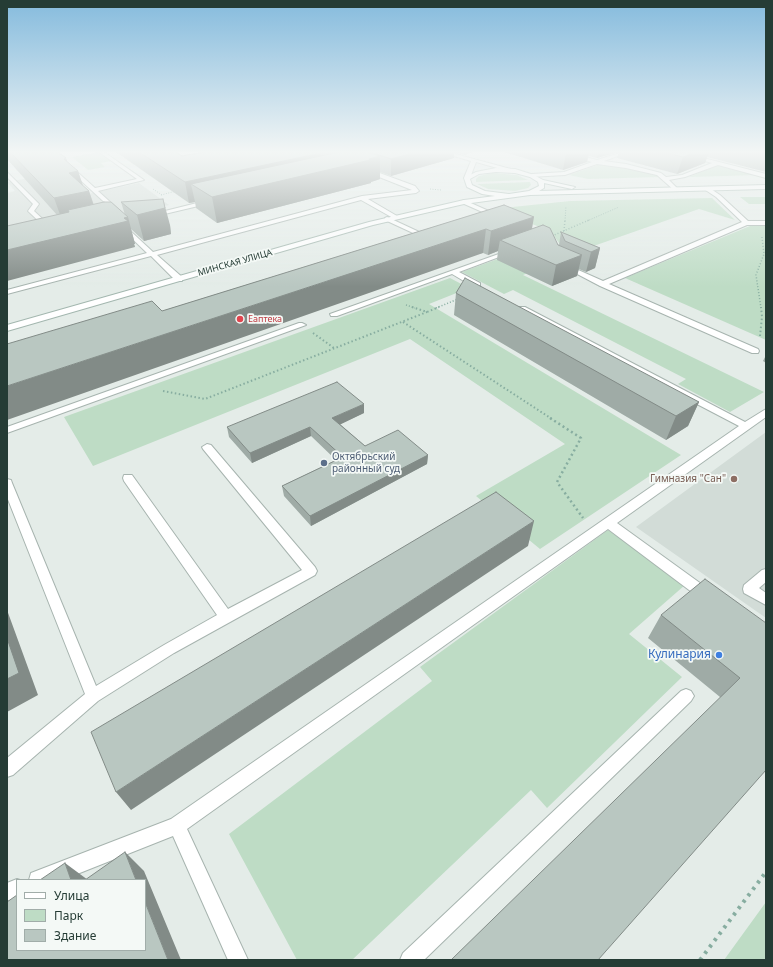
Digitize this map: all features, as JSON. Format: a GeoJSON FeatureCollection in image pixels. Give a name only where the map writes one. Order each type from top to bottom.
{"type":"FeatureCollection","features":[{"type":"Feature","properties":{"kind":"main road","name":"МИНСКАЯ УЛИЦА"},"geometry":{"type":"LineString","coordinates":[[7,328],[395,217],[456,197]]}},
{"type":"Feature","properties":{"kind":"lane"},"geometry":{"type":"LineString","coordinates":[[29,197],[36,204],[31,211],[48,227],[56,225]]}},
{"type":"Feature","properties":{"kind":"lane"},"geometry":{"type":"LineString","coordinates":[[102,197],[118,211],[110,213]]}},
{"type":"Feature","properties":{"kind":"lane"},"geometry":{"type":"LineString","coordinates":[[7,292],[369,197]]}},
{"type":"Feature","properties":{"kind":"lane"},"geometry":{"type":"LineString","coordinates":[[471,197],[502,219],[494,221]]}},
{"type":"Feature","properties":{"kind":"lane"},"geometry":{"type":"LineString","coordinates":[[719,197],[746,223]]}},
{"type":"Feature","properties":{"kind":"lane"},"geometry":{"type":"LineString","coordinates":[[362,198],[395,217]]}},
{"type":"Feature","properties":{"kind":"lane"},"geometry":{"type":"LineString","coordinates":[[149,216],[218,200]]}},
{"type":"Feature","properties":{"kind":"lane"},"geometry":{"type":"LineString","coordinates":[[387,219],[433,241]]}},
{"type":"Feature","properties":{"kind":"lane"},"geometry":{"type":"LineString","coordinates":[[126,221],[119,223],[179,279]]}},
{"type":"Feature","properties":{"kind":"lane"},"geometry":{"type":"LineString","coordinates":[[604,284],[746,223],[766,223]]}},
{"type":"Feature","properties":{"kind":"lane"},"geometry":{"type":"LineString","coordinates":[[547,238],[557,263],[755,352]]}},
{"type":"Feature","properties":{"kind":"lane"},"geometry":{"type":"LineString","coordinates":[[334,314],[518,248]]}},
{"type":"Feature","properties":{"kind":"lane"},"geometry":{"type":"LineString","coordinates":[[453,272],[484,289]]}},
{"type":"Feature","properties":{"kind":"lane"},"geometry":{"type":"LineString","coordinates":[[512,303],[746,426]]}},
{"type":"Feature","properties":{"kind":"lane"},"geometry":{"type":"LineString","coordinates":[[7,430],[302,325]]}},
{"type":"Feature","properties":{"kind":"lane"},"geometry":{"type":"LineString","coordinates":[[41,879],[177,826],[766,412]]}},
{"type":"Feature","properties":{"kind":"lane"},"geometry":{"type":"LineString","coordinates":[[7,769],[93,696],[169,649],[311,571],[207,447]]}},
{"type":"Feature","properties":{"kind":"lane"},"geometry":{"type":"LineString","coordinates":[[128,478],[226,617]]}},
{"type":"Feature","properties":{"kind":"lane"},"geometry":{"type":"LineString","coordinates":[[7,483],[93,696]]}},
{"type":"Feature","properties":{"kind":"lane"},"geometry":{"type":"LineString","coordinates":[[608,523],[716,602]]}},
{"type":"Feature","properties":{"kind":"lane"},"geometry":{"type":"LineString","coordinates":[[766,574],[749,589],[766,600]]}},
{"type":"Feature","properties":{"kind":"lane"},"geometry":{"type":"LineString","coordinates":[[410,960],[686,696]]}},
{"type":"Feature","properties":{"kind":"lane"},"geometry":{"type":"LineString","coordinates":[[177,826],[238,960]]}},
{"type":"Feature","properties":{"kind":"path"},"geometry":{"type":"LineString","coordinates":[[164,197],[180,208]]}},
{"type":"Feature","properties":{"kind":"path"},"geometry":{"type":"LineString","coordinates":[[564,231],[566,200]]}},
{"type":"Feature","properties":{"kind":"path"},"geometry":{"type":"LineString","coordinates":[[547,238],[620,207]]}},
{"type":"Feature","properties":{"kind":"path"},"geometry":{"type":"LineString","coordinates":[[755,352],[760,336],[762,317],[756,274],[764,254],[762,237],[756,223]]}},
{"type":"Feature","properties":{"kind":"path"},"geometry":{"type":"LineString","coordinates":[[133,386],[205,399],[484,289]]}},
{"type":"Feature","properties":{"kind":"path"},"geometry":{"type":"LineString","coordinates":[[384,297],[427,312]]}},
{"type":"Feature","properties":{"kind":"path"},"geometry":{"type":"LineString","coordinates":[[403,322],[582,438],[557,482],[594,532]]}},
{"type":"Feature","properties":{"kind":"path"},"geometry":{"type":"LineString","coordinates":[[302,325],[334,348]]}},
{"type":"Feature","properties":{"kind":"path"},"geometry":{"type":"LineString","coordinates":[[700,960],[766,872]]}},
{"type":"Feature","properties":{"kind":"shaded area"},"geometry":{"type":"Polygon","coordinates":[[[7,197],[158,197],[169,205],[7,242],[7,197]]]}},
{"type":"Feature","properties":{"kind":"shaded area","name":"Гимназия \"Сан\""},"geometry":{"type":"Polygon","coordinates":[[[766,432],[766,618],[636,527],[766,432]]]}},
{"type":"Feature","properties":{"kind":"green space"},"geometry":{"type":"Polygon","coordinates":[[[740,197],[766,197],[766,204],[749,204],[740,197]]]}},
{"type":"Feature","properties":{"kind":"green space"},"geometry":{"type":"Polygon","coordinates":[[[712,198],[735,220],[699,209],[568,255],[550,231],[493,209],[570,201],[712,198]]]}},
{"type":"Feature","properties":{"kind":"green space"},"geometry":{"type":"Polygon","coordinates":[[[766,225],[766,340],[625,278],[750,226],[766,225]]]}},
{"type":"Feature","properties":{"kind":"green space"},"geometry":{"type":"Polygon","coordinates":[[[544,242],[551,263],[523,275],[764,392],[730,412],[678,384],[686,379],[513,290],[504,294],[462,272],[544,242]]]}},
{"type":"Feature","properties":{"kind":"green space"},"geometry":{"type":"Polygon","coordinates":[[[450,278],[469,288],[429,304],[681,455],[540,549],[476,496],[565,444],[410,339],[93,466],[64,417],[450,278]]]}},
{"type":"Feature","properties":{"kind":"green space"},"geometry":{"type":"Polygon","coordinates":[[[608,530],[685,585],[629,634],[682,677],[547,808],[531,790],[352,960],[297,960],[229,834],[432,681],[420,667],[608,530]]]}},
{"type":"Feature","properties":{"kind":"green space"},"geometry":{"type":"Polygon","coordinates":[[[766,902],[766,960],[724,960],[766,902]]]}},
{"type":"Feature","properties":{"kind":"building"},"geometry":{"type":"Polygon","coordinates":[[[163,199],[165,208],[137,215],[121,202],[163,199]]]}},
{"type":"Feature","properties":{"kind":"building"},"geometry":{"type":"Polygon","coordinates":[[[104,202],[111,202],[128,217],[124,218],[128,221],[7,250],[7,226],[69,212],[68,210],[104,202]]]}},
{"type":"Feature","properties":{"kind":"building"},"geometry":{"type":"Polygon","coordinates":[[[504,205],[534,217],[491,231],[486,229],[7,386],[7,344],[152,301],[162,311],[504,205]]]}},
{"type":"Feature","properties":{"kind":"building"},"geometry":{"type":"Polygon","coordinates":[[[543,225],[550,228],[558,245],[582,255],[556,265],[500,240],[543,225]]]}},
{"type":"Feature","properties":{"kind":"building"},"geometry":{"type":"Polygon","coordinates":[[[561,232],[600,248],[591,252],[565,241],[561,232]]]}},
{"type":"Feature","properties":{"kind":"building"},"geometry":{"type":"Polygon","coordinates":[[[465,278],[699,402],[676,416],[456,293],[465,278]]]}},
{"type":"Feature","properties":{"kind":"building"},"geometry":{"type":"Polygon","coordinates":[[[337,382],[364,404],[332,418],[365,446],[398,430],[428,455],[310,516],[282,486],[343,457],[310,427],[250,453],[227,427],[337,382]]]}},
{"type":"Feature","properties":{"kind":"building"},"geometry":{"type":"Polygon","coordinates":[[[496,492],[534,521],[116,792],[91,732],[496,492]]]}},
{"type":"Feature","properties":{"kind":"building"},"geometry":{"type":"Polygon","coordinates":[[[705,579],[766,623],[766,770],[598,960],[451,960],[740,678],[661,615],[705,579]]]}},
{"type":"Feature","properties":{"kind":"building"},"geometry":{"type":"Polygon","coordinates":[[[7,638],[19,673],[7,679],[7,638]]]}},
{"type":"Feature","properties":{"kind":"building"},"geometry":{"type":"Polygon","coordinates":[[[125,852],[136,879],[86,879],[125,852]]]}},
{"type":"Feature","properties":{"kind":"building"},"geometry":{"type":"Polygon","coordinates":[[[65,863],[71,879],[41,879],[65,863]]]}},
{"type":"Feature","properties":{"kind":"building"},"geometry":{"type":"Polygon","coordinates":[[[16,896],[16,951],[146,951],[146,905],[168,960],[7,960],[7,902],[16,896]]]}},
{"type":"Feature","properties":{"kind":"place","name":"Еаптека"},"geometry":{"type":"Point","coordinates":[240,319]}},
{"type":"Feature","properties":{"kind":"place","name":"Октябрьский районный суд"},"geometry":{"type":"Point","coordinates":[324,463]}},
{"type":"Feature","properties":{"kind":"place","name":"Гимназия \"Сан\""},"geometry":{"type":"Point","coordinates":[734,479]}},
{"type":"Feature","properties":{"kind":"place","name":"Кулинария"},"geometry":{"type":"Point","coordinates":[719,655]}}]}
